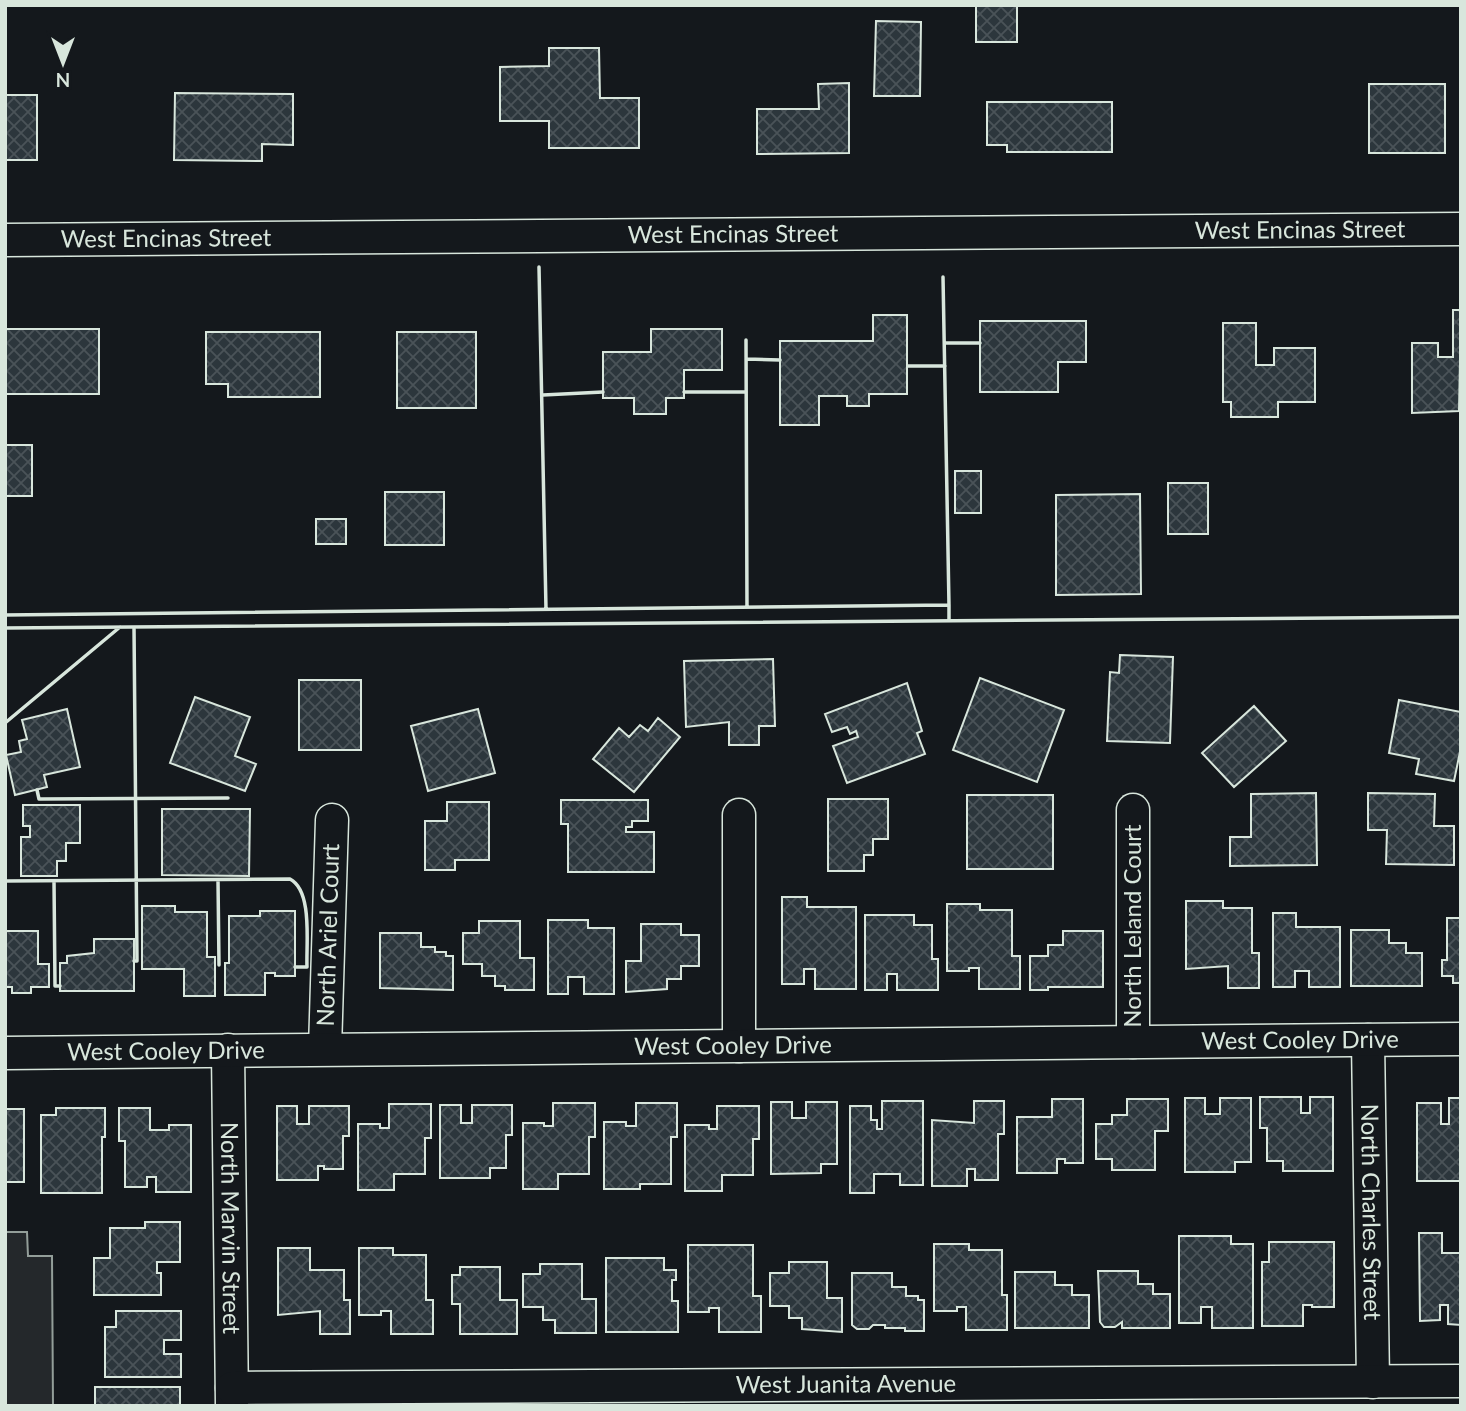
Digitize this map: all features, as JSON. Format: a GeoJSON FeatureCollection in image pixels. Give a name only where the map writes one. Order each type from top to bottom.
{"type":"FeatureCollection","features":[{"type":"Feature","properties":{"kind":"street","name":"West Encinas Street"},"geometry":{"type":"LineString","coordinates":[[5,240],[1461,229]]}},
{"type":"Feature","properties":{"kind":"street","name":"North Leland Court"},"geometry":{"type":"LineString","coordinates":[[1133,810],[1133,1042]]}},
{"type":"Feature","properties":{"kind":"street"},"geometry":{"type":"LineString","coordinates":[[739,815],[739,1046]]}},
{"type":"Feature","properties":{"kind":"street","name":"North Ariel Court"},"geometry":{"type":"LineString","coordinates":[[325,1049],[331,820]]}},
{"type":"Feature","properties":{"kind":"street","name":"West Cooley Drive"},"geometry":{"type":"LineString","coordinates":[[5,1053],[1461,1039]]}},
{"type":"Feature","properties":{"kind":"street","name":"North Charles Street"},"geometry":{"type":"LineString","coordinates":[[1367,1040],[1373,1382]]}},
{"type":"Feature","properties":{"kind":"street","name":"North Marvin Street"},"geometry":{"type":"LineString","coordinates":[[228,1050],[232,1397]]}},
{"type":"Feature","properties":{"kind":"street","name":"West Juanita Avenue"},"geometry":{"type":"LineString","coordinates":[[232,1397],[1461,1381]]}},
{"type":"Feature","properties":{"kind":"shaded area"},"geometry":{"type":"Polygon","coordinates":[[[5,1232],[27,1232],[28,1256],[52,1256],[53,1406],[5,1406],[5,1232]]]}},
{"type":"Feature","properties":{"kind":"building"},"geometry":{"type":"Polygon","coordinates":[[[976,5],[1017,5],[1017,42],[976,42],[976,5]]]}},
{"type":"Feature","properties":{"kind":"building"},"geometry":{"type":"Polygon","coordinates":[[[876,21],[921,22],[920,96],[874,96],[876,21]]]}},
{"type":"Feature","properties":{"kind":"building"},"geometry":{"type":"Polygon","coordinates":[[[549,48],[599,48],[600,98],[639,98],[639,148],[549,148],[549,121],[500,121],[500,67],[549,66],[549,48]]]}},
{"type":"Feature","properties":{"kind":"building"},"geometry":{"type":"Polygon","coordinates":[[[849,83],[849,153],[757,154],[757,109],[819,109],[818,84],[849,83]]]}},
{"type":"Feature","properties":{"kind":"building"},"geometry":{"type":"Polygon","coordinates":[[[1369,84],[1445,84],[1445,153],[1369,153],[1369,84]]]}},
{"type":"Feature","properties":{"kind":"building"},"geometry":{"type":"Polygon","coordinates":[[[175,93],[293,94],[293,145],[262,144],[262,161],[174,160],[175,93]]]}},
{"type":"Feature","properties":{"kind":"building"},"geometry":{"type":"Polygon","coordinates":[[[5,95],[37,95],[37,160],[5,160],[5,95]]]}},
{"type":"Feature","properties":{"kind":"building"},"geometry":{"type":"Polygon","coordinates":[[[987,102],[1112,102],[1112,152],[1007,152],[1007,145],[987,145],[987,102]]]}},
{"type":"Feature","properties":{"kind":"building"},"geometry":{"type":"Polygon","coordinates":[[[1453,310],[1461,310],[1459,411],[1412,413],[1412,343],[1438,343],[1438,357],[1453,357],[1453,310]]]}},
{"type":"Feature","properties":{"kind":"building"},"geometry":{"type":"Polygon","coordinates":[[[873,315],[907,315],[907,394],[869,394],[869,406],[847,406],[847,396],[819,396],[819,425],[780,425],[780,341],[873,341],[873,315]]]}},
{"type":"Feature","properties":{"kind":"building"},"geometry":{"type":"Polygon","coordinates":[[[980,321],[1086,321],[1086,362],[1058,362],[1058,392],[980,392],[980,321]]]}},
{"type":"Feature","properties":{"kind":"building"},"geometry":{"type":"Polygon","coordinates":[[[1223,323],[1256,323],[1256,365],[1274,365],[1274,348],[1315,348],[1315,402],[1278,402],[1278,417],[1231,417],[1231,402],[1223,402],[1223,323]]]}},
{"type":"Feature","properties":{"kind":"building"},"geometry":{"type":"Polygon","coordinates":[[[5,329],[99,329],[99,394],[5,394],[5,329]]]}},
{"type":"Feature","properties":{"kind":"building"},"geometry":{"type":"Polygon","coordinates":[[[651,329],[722,329],[722,370],[684,370],[684,398],[666,398],[666,414],[634,414],[634,398],[603,398],[603,352],[651,352],[651,329]]]}},
{"type":"Feature","properties":{"kind":"building"},"geometry":{"type":"Polygon","coordinates":[[[206,332],[320,332],[320,397],[228,397],[228,384],[206,384],[206,332]]]}},
{"type":"Feature","properties":{"kind":"building"},"geometry":{"type":"Polygon","coordinates":[[[397,332],[476,332],[476,408],[397,408],[397,332]]]}},
{"type":"Feature","properties":{"kind":"building"},"geometry":{"type":"Polygon","coordinates":[[[5,445],[32,445],[32,496],[5,496],[5,445]]]}},
{"type":"Feature","properties":{"kind":"building"},"geometry":{"type":"Polygon","coordinates":[[[955,471],[981,471],[981,513],[955,513],[955,471]]]}},
{"type":"Feature","properties":{"kind":"building"},"geometry":{"type":"Polygon","coordinates":[[[1168,483],[1208,483],[1208,534],[1168,534],[1168,483]]]}},
{"type":"Feature","properties":{"kind":"building"},"geometry":{"type":"Polygon","coordinates":[[[385,492],[444,492],[444,545],[385,545],[385,492]]]}},
{"type":"Feature","properties":{"kind":"building"},"geometry":{"type":"Polygon","coordinates":[[[1140,494],[1141,594],[1056,595],[1056,495],[1140,494]]]}},
{"type":"Feature","properties":{"kind":"building"},"geometry":{"type":"Polygon","coordinates":[[[316,519],[346,519],[346,544],[316,544],[316,519]]]}},
{"type":"Feature","properties":{"kind":"building"},"geometry":{"type":"Polygon","coordinates":[[[1120,655],[1173,657],[1170,743],[1107,741],[1110,672],[1119,673],[1120,655]]]}},
{"type":"Feature","properties":{"kind":"building"},"geometry":{"type":"Polygon","coordinates":[[[773,659],[775,726],[759,726],[759,745],[729,745],[729,722],[686,727],[684,661],[773,659]]]}},
{"type":"Feature","properties":{"kind":"building"},"geometry":{"type":"Polygon","coordinates":[[[980,678],[1064,710],[1037,782],[953,750],[980,678]]]}},
{"type":"Feature","properties":{"kind":"building"},"geometry":{"type":"Polygon","coordinates":[[[299,680],[361,680],[361,750],[299,750],[299,680]]]}},
{"type":"Feature","properties":{"kind":"building"},"geometry":{"type":"Polygon","coordinates":[[[907,683],[922,731],[917,733],[925,754],[847,783],[833,746],[858,737],[856,731],[850,734],[847,727],[832,732],[825,714],[907,683]]]}},
{"type":"Feature","properties":{"kind":"building"},"geometry":{"type":"Polygon","coordinates":[[[195,697],[250,717],[235,756],[256,764],[245,791],[170,763],[195,697]]]}},
{"type":"Feature","properties":{"kind":"building"},"geometry":{"type":"Polygon","coordinates":[[[1399,700],[1461,712],[1461,747],[1454,781],[1416,774],[1419,759],[1389,753],[1399,700]]]}},
{"type":"Feature","properties":{"kind":"building"},"geometry":{"type":"Polygon","coordinates":[[[1254,706],[1286,741],[1234,787],[1202,753],[1254,706]]]}},
{"type":"Feature","properties":{"kind":"building"},"geometry":{"type":"Polygon","coordinates":[[[67,709],[80,767],[44,775],[47,787],[15,795],[6,755],[21,752],[19,741],[27,739],[22,720],[67,709]]]}},
{"type":"Feature","properties":{"kind":"building"},"geometry":{"type":"Polygon","coordinates":[[[478,709],[495,773],[428,791],[411,726],[478,709]]]}},
{"type":"Feature","properties":{"kind":"building"},"geometry":{"type":"Polygon","coordinates":[[[658,718],[680,737],[634,792],[593,759],[619,728],[629,737],[640,725],[648,731],[658,718]]]}},
{"type":"Feature","properties":{"kind":"building"},"geometry":{"type":"Polygon","coordinates":[[[1316,793],[1317,865],[1230,866],[1230,837],[1251,837],[1251,794],[1316,793]]]}},
{"type":"Feature","properties":{"kind":"building"},"geometry":{"type":"Polygon","coordinates":[[[1368,793],[1435,794],[1434,826],[1454,826],[1454,865],[1386,864],[1387,830],[1368,830],[1368,793]]]}},
{"type":"Feature","properties":{"kind":"building"},"geometry":{"type":"Polygon","coordinates":[[[967,795],[1053,795],[1053,869],[967,869],[967,795]]]}},
{"type":"Feature","properties":{"kind":"building"},"geometry":{"type":"Polygon","coordinates":[[[828,799],[888,799],[888,839],[873,839],[873,855],[864,855],[864,871],[828,871],[828,799]]]}},
{"type":"Feature","properties":{"kind":"building"},"geometry":{"type":"Polygon","coordinates":[[[561,800],[648,800],[648,821],[632,821],[632,827],[626,827],[626,832],[654,832],[654,872],[568,872],[568,824],[561,824],[561,800]]]}},
{"type":"Feature","properties":{"kind":"building"},"geometry":{"type":"Polygon","coordinates":[[[447,802],[489,802],[489,860],[455,860],[455,870],[425,870],[425,821],[447,821],[447,802]]]}},
{"type":"Feature","properties":{"kind":"building"},"geometry":{"type":"Polygon","coordinates":[[[23,805],[80,805],[80,843],[66,843],[66,861],[57,861],[57,876],[21,876],[21,837],[30,837],[30,826],[23,826],[23,805]]]}},
{"type":"Feature","properties":{"kind":"building"},"geometry":{"type":"Polygon","coordinates":[[[162,809],[250,809],[249,876],[162,875],[162,809]]]}},
{"type":"Feature","properties":{"kind":"building"},"geometry":{"type":"Polygon","coordinates":[[[782,897],[807,897],[807,907],[856,907],[856,989],[815,989],[815,969],[804,969],[804,984],[782,984],[782,897]]]}},
{"type":"Feature","properties":{"kind":"building"},"geometry":{"type":"Polygon","coordinates":[[[1186,901],[1223,901],[1223,908],[1252,908],[1252,953],[1259,953],[1259,988],[1228,988],[1228,966],[1186,969],[1186,901]]]}},
{"type":"Feature","properties":{"kind":"building"},"geometry":{"type":"Polygon","coordinates":[[[947,904],[980,904],[980,910],[1012,910],[1012,956],[1020,956],[1020,989],[979,989],[979,968],[947,971],[947,904]]]}},
{"type":"Feature","properties":{"kind":"building"},"geometry":{"type":"Polygon","coordinates":[[[142,906],[175,906],[175,912],[207,912],[207,957],[215,957],[215,996],[184,996],[184,969],[142,969],[142,906]]]}},
{"type":"Feature","properties":{"kind":"building"},"geometry":{"type":"Polygon","coordinates":[[[260,911],[295,911],[295,976],[265,973],[265,995],[225,995],[225,963],[229,963],[229,916],[260,916],[260,911]]]}},
{"type":"Feature","properties":{"kind":"building"},"geometry":{"type":"Polygon","coordinates":[[[1273,913],[1296,913],[1296,927],[1340,927],[1340,987],[1309,987],[1309,971],[1295,971],[1295,987],[1273,987],[1273,913]]]}},
{"type":"Feature","properties":{"kind":"building"},"geometry":{"type":"Polygon","coordinates":[[[865,915],[914,915],[914,925],[932,925],[932,959],[938,959],[938,990],[897,990],[897,974],[887,974],[887,990],[865,990],[865,915]]]}},
{"type":"Feature","properties":{"kind":"building"},"geometry":{"type":"Polygon","coordinates":[[[1447,918],[1461,918],[1461,983],[1453,983],[1453,976],[1442,976],[1442,960],[1447,960],[1447,918]]]}},
{"type":"Feature","properties":{"kind":"building"},"geometry":{"type":"Polygon","coordinates":[[[548,920],[588,920],[588,928],[614,928],[614,994],[584,994],[584,977],[568,977],[568,994],[548,994],[548,920]]]}},
{"type":"Feature","properties":{"kind":"building"},"geometry":{"type":"Polygon","coordinates":[[[479,921],[520,921],[520,958],[534,958],[534,990],[505,990],[505,986],[495,986],[495,976],[482,976],[482,964],[463,964],[463,933],[479,933],[479,921]]]}},
{"type":"Feature","properties":{"kind":"building"},"geometry":{"type":"Polygon","coordinates":[[[641,924],[681,924],[681,935],[699,935],[699,966],[681,966],[681,979],[667,979],[667,989],[626,992],[626,961],[641,961],[641,924]]]}},
{"type":"Feature","properties":{"kind":"building"},"geometry":{"type":"Polygon","coordinates":[[[1351,930],[1389,930],[1389,943],[1406,943],[1406,953],[1422,953],[1422,986],[1351,986],[1351,930]]]}},
{"type":"Feature","properties":{"kind":"building"},"geometry":{"type":"Polygon","coordinates":[[[5,931],[38,931],[38,964],[49,964],[49,987],[31,987],[31,993],[12,993],[12,987],[5,987],[5,931]]]}},
{"type":"Feature","properties":{"kind":"building"},"geometry":{"type":"Polygon","coordinates":[[[1063,931],[1103,931],[1103,987],[1048,987],[1048,990],[1030,990],[1030,956],[1048,956],[1048,945],[1063,945],[1063,931]]]}},
{"type":"Feature","properties":{"kind":"building"},"geometry":{"type":"Polygon","coordinates":[[[380,933],[421,933],[421,947],[435,947],[435,952],[446,952],[446,956],[453,956],[453,990],[380,988],[380,933]]]}},
{"type":"Feature","properties":{"kind":"building"},"geometry":{"type":"Polygon","coordinates":[[[94,939],[134,939],[134,991],[60,991],[60,963],[67,963],[67,956],[94,953],[94,939]]]}},
{"type":"Feature","properties":{"kind":"building"},"geometry":{"type":"Polygon","coordinates":[[[1260,1097],[1301,1097],[1301,1113],[1310,1113],[1310,1097],[1333,1097],[1333,1171],[1283,1171],[1283,1161],[1267,1161],[1267,1128],[1260,1128],[1260,1097]]]}},
{"type":"Feature","properties":{"kind":"building"},"geometry":{"type":"Polygon","coordinates":[[[1185,1098],[1205,1098],[1205,1114],[1220,1114],[1220,1098],[1251,1098],[1251,1162],[1235,1162],[1235,1172],[1185,1172],[1185,1098]]]}},
{"type":"Feature","properties":{"kind":"building"},"geometry":{"type":"Polygon","coordinates":[[[1449,1098],[1461,1098],[1461,1181],[1417,1181],[1417,1103],[1441,1103],[1441,1124],[1449,1124],[1449,1098]]]}},
{"type":"Feature","properties":{"kind":"building"},"geometry":{"type":"Polygon","coordinates":[[[1052,1099],[1083,1099],[1083,1163],[1065,1163],[1065,1159],[1057,1159],[1057,1173],[1017,1173],[1017,1117],[1052,1117],[1052,1099]]]}},
{"type":"Feature","properties":{"kind":"building"},"geometry":{"type":"Polygon","coordinates":[[[1127,1099],[1168,1099],[1168,1131],[1155,1131],[1155,1170],[1112,1170],[1112,1159],[1096,1159],[1096,1124],[1112,1124],[1112,1115],[1127,1115],[1127,1099]]]}},
{"type":"Feature","properties":{"kind":"building"},"geometry":{"type":"Polygon","coordinates":[[[882,1101],[923,1101],[923,1185],[900,1185],[900,1174],[874,1174],[874,1193],[850,1193],[850,1106],[871,1106],[871,1120],[877,1120],[877,1129],[882,1129],[882,1101]]]}},
{"type":"Feature","properties":{"kind":"building"},"geometry":{"type":"Polygon","coordinates":[[[974,1101],[1004,1101],[1004,1134],[998,1134],[998,1180],[975,1180],[975,1169],[967,1169],[967,1186],[932,1186],[932,1120],[974,1123],[974,1101]]]}},
{"type":"Feature","properties":{"kind":"building"},"geometry":{"type":"Polygon","coordinates":[[[771,1102],[792,1102],[792,1118],[806,1118],[806,1102],[837,1102],[837,1164],[821,1164],[821,1173],[771,1174],[771,1102]]]}},
{"type":"Feature","properties":{"kind":"building"},"geometry":{"type":"Polygon","coordinates":[[[553,1103],[595,1103],[595,1137],[589,1137],[589,1174],[558,1174],[558,1189],[523,1189],[523,1123],[553,1126],[553,1103]]]}},
{"type":"Feature","properties":{"kind":"building"},"geometry":{"type":"Polygon","coordinates":[[[636,1103],[677,1103],[677,1137],[671,1137],[671,1184],[640,1184],[640,1189],[604,1189],[604,1122],[626,1122],[626,1126],[636,1126],[636,1103]]]}},
{"type":"Feature","properties":{"kind":"building"},"geometry":{"type":"Polygon","coordinates":[[[389,1104],[431,1104],[431,1138],[425,1138],[425,1174],[394,1174],[394,1190],[358,1190],[358,1124],[380,1124],[380,1128],[389,1128],[389,1104]]]}},
{"type":"Feature","properties":{"kind":"building"},"geometry":{"type":"Polygon","coordinates":[[[440,1105],[461,1105],[461,1123],[472,1123],[472,1105],[512,1105],[512,1135],[506,1135],[506,1168],[490,1168],[490,1178],[440,1178],[440,1105]]]}},
{"type":"Feature","properties":{"kind":"building"},"geometry":{"type":"Polygon","coordinates":[[[277,1106],[297,1106],[297,1124],[309,1124],[309,1106],[349,1106],[349,1136],[343,1136],[343,1169],[324,1169],[324,1166],[318,1166],[318,1180],[277,1180],[277,1106]]]}},
{"type":"Feature","properties":{"kind":"building"},"geometry":{"type":"Polygon","coordinates":[[[717,1106],[759,1106],[759,1139],[753,1139],[753,1175],[722,1175],[722,1191],[685,1191],[685,1125],[709,1125],[709,1129],[717,1129],[717,1106]]]}},
{"type":"Feature","properties":{"kind":"building"},"geometry":{"type":"Polygon","coordinates":[[[56,1108],[105,1108],[102,1193],[41,1193],[41,1115],[56,1115],[56,1108]]]}},
{"type":"Feature","properties":{"kind":"building"},"geometry":{"type":"Polygon","coordinates":[[[119,1108],[150,1108],[150,1130],[169,1130],[169,1125],[191,1125],[191,1192],[156,1192],[156,1177],[147,1177],[147,1187],[125,1187],[125,1141],[119,1141],[119,1108]]]}},
{"type":"Feature","properties":{"kind":"building"},"geometry":{"type":"Polygon","coordinates":[[[5,1109],[24,1109],[24,1182],[5,1182],[5,1109]]]}},
{"type":"Feature","properties":{"kind":"building"},"geometry":{"type":"Polygon","coordinates":[[[145,1222],[180,1222],[180,1262],[157,1262],[157,1273],[161,1273],[161,1295],[94,1295],[94,1258],[110,1258],[110,1228],[145,1228],[145,1222]]]}},
{"type":"Feature","properties":{"kind":"building"},"geometry":{"type":"Polygon","coordinates":[[[1419,1233],[1442,1233],[1442,1253],[1461,1253],[1461,1325],[1448,1324],[1448,1305],[1440,1305],[1440,1320],[1420,1321],[1419,1233]]]}},
{"type":"Feature","properties":{"kind":"building"},"geometry":{"type":"Polygon","coordinates":[[[1179,1236],[1231,1236],[1231,1244],[1253,1244],[1253,1328],[1212,1328],[1212,1307],[1201,1307],[1201,1323],[1179,1323],[1179,1236]]]}},
{"type":"Feature","properties":{"kind":"building"},"geometry":{"type":"Polygon","coordinates":[[[1269,1242],[1334,1242],[1334,1307],[1303,1305],[1303,1326],[1262,1326],[1262,1262],[1269,1262],[1269,1242]]]}},
{"type":"Feature","properties":{"kind":"building"},"geometry":{"type":"Polygon","coordinates":[[[934,1244],[969,1244],[969,1250],[1002,1250],[1002,1295],[1007,1295],[1007,1330],[966,1330],[966,1307],[957,1307],[957,1311],[934,1311],[934,1244]]]}},
{"type":"Feature","properties":{"kind":"building"},"geometry":{"type":"Polygon","coordinates":[[[688,1245],[753,1245],[753,1296],[761,1296],[761,1332],[719,1332],[719,1308],[709,1308],[709,1312],[688,1312],[688,1245]]]}},
{"type":"Feature","properties":{"kind":"building"},"geometry":{"type":"Polygon","coordinates":[[[278,1248],[310,1248],[310,1270],[344,1270],[344,1300],[350,1300],[350,1334],[320,1334],[320,1311],[278,1315],[278,1248]]]}},
{"type":"Feature","properties":{"kind":"building"},"geometry":{"type":"Polygon","coordinates":[[[359,1248],[393,1248],[393,1255],[426,1255],[426,1300],[433,1300],[433,1334],[391,1334],[391,1311],[381,1311],[381,1315],[359,1315],[359,1248]]]}},
{"type":"Feature","properties":{"kind":"building"},"geometry":{"type":"Polygon","coordinates":[[[606,1258],[664,1258],[664,1270],[676,1270],[676,1280],[672,1280],[672,1301],[678,1301],[678,1332],[606,1332],[606,1258]]]}},
{"type":"Feature","properties":{"kind":"building"},"geometry":{"type":"Polygon","coordinates":[[[789,1262],[827,1262],[827,1298],[842,1298],[842,1332],[802,1329],[802,1318],[789,1318],[789,1306],[770,1306],[770,1273],[789,1273],[789,1262]]]}},
{"type":"Feature","properties":{"kind":"building"},"geometry":{"type":"Polygon","coordinates":[[[540,1264],[582,1264],[582,1299],[596,1299],[596,1333],[555,1333],[555,1320],[543,1320],[543,1307],[523,1307],[523,1274],[540,1274],[540,1264]]]}},
{"type":"Feature","properties":{"kind":"building"},"geometry":{"type":"Polygon","coordinates":[[[460,1267],[500,1267],[500,1300],[517,1300],[517,1334],[460,1334],[460,1304],[452,1304],[452,1275],[460,1275],[460,1267]]]}},
{"type":"Feature","properties":{"kind":"building"},"geometry":{"type":"Polygon","coordinates":[[[1098,1271],[1138,1271],[1138,1284],[1153,1284],[1153,1294],[1170,1294],[1170,1328],[1122,1328],[1122,1322],[1115,1327],[1104,1327],[1100,1322],[1098,1271]]]}},
{"type":"Feature","properties":{"kind":"building"},"geometry":{"type":"Polygon","coordinates":[[[1015,1272],[1055,1272],[1055,1285],[1072,1285],[1072,1295],[1089,1295],[1089,1328],[1015,1328],[1015,1272]]]}},
{"type":"Feature","properties":{"kind":"building"},"geometry":{"type":"Polygon","coordinates":[[[852,1273],[892,1273],[892,1287],[906,1287],[906,1296],[918,1296],[918,1300],[924,1300],[924,1331],[885,1328],[885,1325],[857,1329],[852,1325],[852,1273]]]}},
{"type":"Feature","properties":{"kind":"building"},"geometry":{"type":"Polygon","coordinates":[[[116,1311],[181,1311],[181,1340],[164,1340],[164,1354],[181,1354],[181,1377],[105,1377],[105,1327],[116,1327],[116,1311]]]}},
{"type":"Feature","properties":{"kind":"building"},"geometry":{"type":"Polygon","coordinates":[[[95,1387],[180,1387],[180,1406],[95,1406],[95,1387]]]}},
{"type":"Feature","properties":{"kind":"wall"},"geometry":{"type":"LineString","coordinates":[[539,267],[546,609]]}},
{"type":"Feature","properties":{"kind":"wall"},"geometry":{"type":"LineString","coordinates":[[943,277],[949,605]]}},
{"type":"Feature","properties":{"kind":"wall"},"geometry":{"type":"LineString","coordinates":[[746,340],[747,607]]}},
{"type":"Feature","properties":{"kind":"wall"},"geometry":{"type":"LineString","coordinates":[[945,343],[980,343]]}},
{"type":"Feature","properties":{"kind":"wall"},"geometry":{"type":"LineString","coordinates":[[746,359],[780,360]]}},
{"type":"Feature","properties":{"kind":"wall"},"geometry":{"type":"LineString","coordinates":[[908,366],[945,366]]}},
{"type":"Feature","properties":{"kind":"wall"},"geometry":{"type":"LineString","coordinates":[[543,395],[603,392]]}},
{"type":"Feature","properties":{"kind":"wall"},"geometry":{"type":"LineString","coordinates":[[684,392],[746,392]]}},
{"type":"Feature","properties":{"kind":"wall"},"geometry":{"type":"LineString","coordinates":[[5,615],[949,605],[949,621]]}},
{"type":"Feature","properties":{"kind":"wall"},"geometry":{"type":"LineString","coordinates":[[5,628],[1461,617]]}},
{"type":"Feature","properties":{"kind":"wall"},"geometry":{"type":"LineString","coordinates":[[5,723],[120,627]]}},
{"type":"Feature","properties":{"kind":"wall"},"geometry":{"type":"LineString","coordinates":[[134,627],[137,961],[134,961]]}},
{"type":"Feature","properties":{"kind":"wall"},"geometry":{"type":"LineString","coordinates":[[37,790],[39,799],[228,798]]}},
{"type":"Feature","properties":{"kind":"wall"},"geometry":{"type":"LineString","coordinates":[[5,881],[290,879],[302,895],[307,919],[307,967],[295,967]]}},
{"type":"Feature","properties":{"kind":"wall"},"geometry":{"type":"LineString","coordinates":[[218,880],[219,965]]}},
{"type":"Feature","properties":{"kind":"wall"},"geometry":{"type":"LineString","coordinates":[[54,881],[55,986],[60,986]]}}]}
